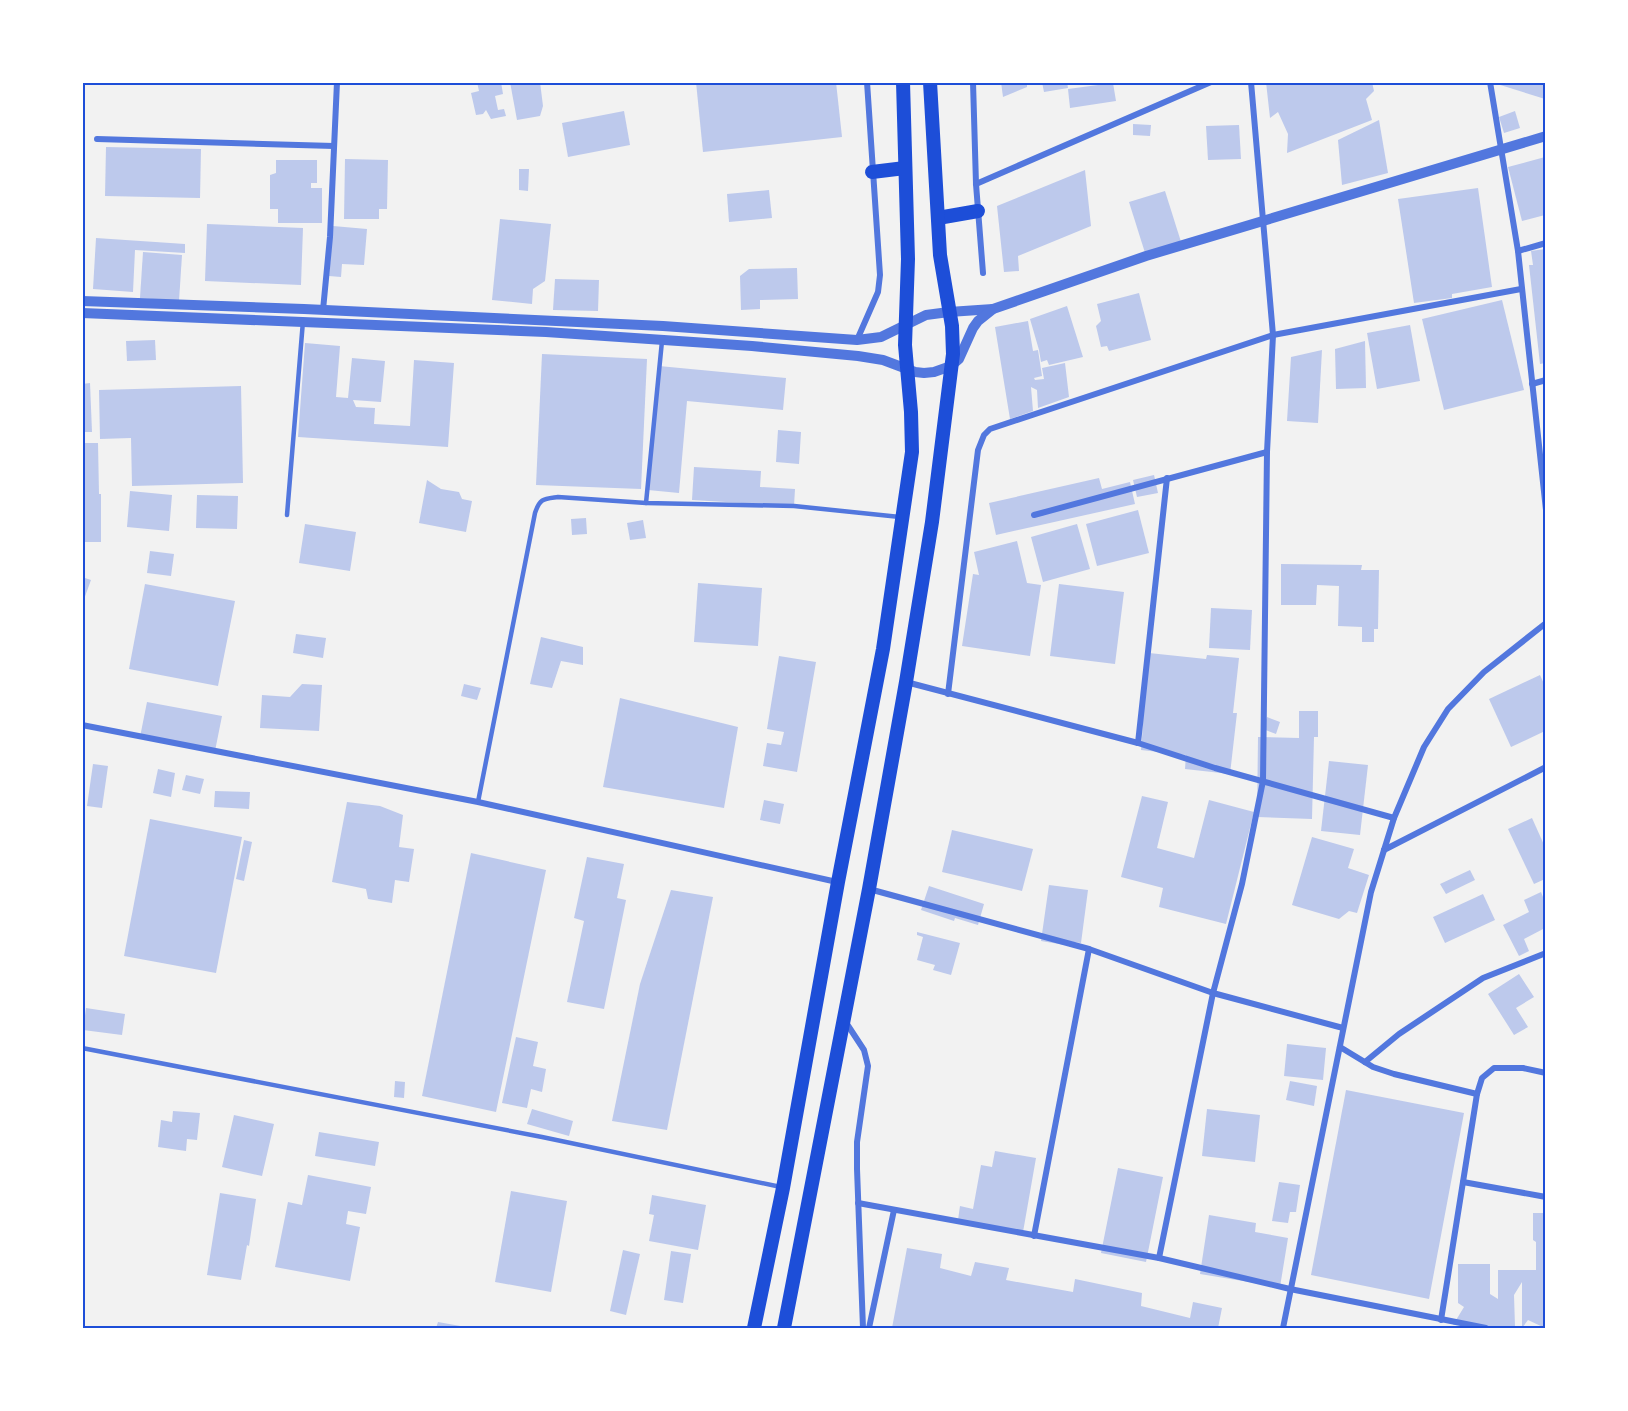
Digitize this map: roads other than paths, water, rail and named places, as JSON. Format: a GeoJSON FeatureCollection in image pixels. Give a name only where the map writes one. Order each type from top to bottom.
{"type":"FeatureCollection","features":[{"type":"Feature","properties":{"kind":"main road"},"geometry":{"type":"LineString","coordinates":[[754,1329],[783,1188],[883,649],[912,452],[911,412],[906,369],[905,326],[908,288],[903,82]]}},
{"type":"Feature","properties":{"kind":"main road"},"geometry":{"type":"LineString","coordinates":[[784,1329],[869,889],[906,682],[932,522],[951,366],[953,340],[941,264],[930,82]]}},
{"type":"Feature","properties":{"kind":"main road"},"geometry":{"type":"LineString","coordinates":[[872,172],[905,168]]}},
{"type":"Feature","properties":{"kind":"main road"},"geometry":{"type":"LineString","coordinates":[[938,218],[978,211]]}},
{"type":"Feature","properties":{"kind":"street"},"geometry":{"type":"LineString","coordinates":[[323,310],[330,237],[337,82]]}},
{"type":"Feature","properties":{"kind":"street"},"geometry":{"type":"LineString","coordinates":[[857,340],[875,300],[880,275],[867,82]]}},
{"type":"Feature","properties":{"kind":"street"},"geometry":{"type":"LineString","coordinates":[[973,82],[976,184],[983,273]]}},
{"type":"Feature","properties":{"kind":"street"},"geometry":{"type":"LineString","coordinates":[[976,184],[1211,82]]}},
{"type":"Feature","properties":{"kind":"street"},"geometry":{"type":"LineString","coordinates":[[1159,1258],[1213,993],[1242,884],[1263,781],[1267,452],[1273,335],[1251,82]]}},
{"type":"Feature","properties":{"kind":"street"},"geometry":{"type":"LineString","coordinates":[[1490,82],[1518,251],[1545,510]]}},
{"type":"Feature","properties":{"kind":"street"},"geometry":{"type":"LineString","coordinates":[[82,301],[663,326],[857,340],[881,337],[926,315],[993,309],[1146,256],[1545,136]]}},
{"type":"Feature","properties":{"kind":"street"},"geometry":{"type":"LineString","coordinates":[[97,139],[334,146]]}},
{"type":"Feature","properties":{"kind":"street"},"geometry":{"type":"LineString","coordinates":[[1518,251],[1545,243]]}},
{"type":"Feature","properties":{"kind":"street"},"geometry":{"type":"LineString","coordinates":[[948,694],[978,450],[984,435],[990,429],[1273,335],[1521,289]]}},
{"type":"Feature","properties":{"kind":"street"},"geometry":{"type":"LineString","coordinates":[[82,313],[303,321],[662,339],[858,356],[883,360],[915,372],[934,372],[951,366],[959,359],[973,328],[993,309]]}},
{"type":"Feature","properties":{"kind":"street"},"geometry":{"type":"LineString","coordinates":[[752,332],[752,346]]}},
{"type":"Feature","properties":{"kind":"street"},"geometry":{"type":"LineString","coordinates":[[1532,384],[1545,380]]}},
{"type":"Feature","properties":{"kind":"street"},"geometry":{"type":"LineString","coordinates":[[1034,515],[1267,452]]}},
{"type":"Feature","properties":{"kind":"street"},"geometry":{"type":"LineString","coordinates":[[1138,743],[1167,478]]}},
{"type":"Feature","properties":{"kind":"street"},"geometry":{"type":"LineString","coordinates":[[1283,1329],[1371,892],[1394,818],[1424,747],[1448,709],[1484,672],[1545,623]]}},
{"type":"Feature","properties":{"kind":"street"},"geometry":{"type":"LineString","coordinates":[[906,682],[1138,743],[1215,768],[1394,818]]}},
{"type":"Feature","properties":{"kind":"street"},"geometry":{"type":"LineString","coordinates":[[82,725],[478,802],[838,882]]}},
{"type":"Feature","properties":{"kind":"street"},"geometry":{"type":"LineString","coordinates":[[1384,850],[1545,766]]}},
{"type":"Feature","properties":{"kind":"street"},"geometry":{"type":"LineString","coordinates":[[869,889],[1089,949],[1213,993],[1343,1028]]}},
{"type":"Feature","properties":{"kind":"street"},"geometry":{"type":"LineString","coordinates":[[1034,1236],[1089,949]]}},
{"type":"Feature","properties":{"kind":"street"},"geometry":{"type":"LineString","coordinates":[[1365,1062],[1399,1034],[1483,978],[1545,953]]}},
{"type":"Feature","properties":{"kind":"street"},"geometry":{"type":"LineString","coordinates":[[843,1018],[864,1050],[868,1066],[857,1142],[863,1329]]}},
{"type":"Feature","properties":{"kind":"street"},"geometry":{"type":"LineString","coordinates":[[1340,1047],[1373,1067],[1477,1094]]}},
{"type":"Feature","properties":{"kind":"street"},"geometry":{"type":"LineString","coordinates":[[1441,1320],[1477,1094],[1482,1078],[1494,1068],[1523,1068],[1545,1073]]}},
{"type":"Feature","properties":{"kind":"street"},"geometry":{"type":"LineString","coordinates":[[1463,1182],[1545,1197]]}},
{"type":"Feature","properties":{"kind":"street"},"geometry":{"type":"LineString","coordinates":[[858,1203],[1159,1258],[1290,1289],[1486,1329]]}},
{"type":"Feature","properties":{"kind":"street"},"geometry":{"type":"LineString","coordinates":[[869,1329],[894,1210]]}},
{"type":"Feature","properties":{"kind":"lane"},"geometry":{"type":"LineString","coordinates":[[287,515],[303,321]]}},
{"type":"Feature","properties":{"kind":"lane"},"geometry":{"type":"LineString","coordinates":[[646,503],[662,339]]}},
{"type":"Feature","properties":{"kind":"lane"},"geometry":{"type":"LineString","coordinates":[[478,802],[538,504],[545,499],[558,497],[646,503],[794,506],[903,517]]}},
{"type":"Feature","properties":{"kind":"lane"},"geometry":{"type":"LineString","coordinates":[[82,1048],[542,1137],[783,1188]]}}]}
